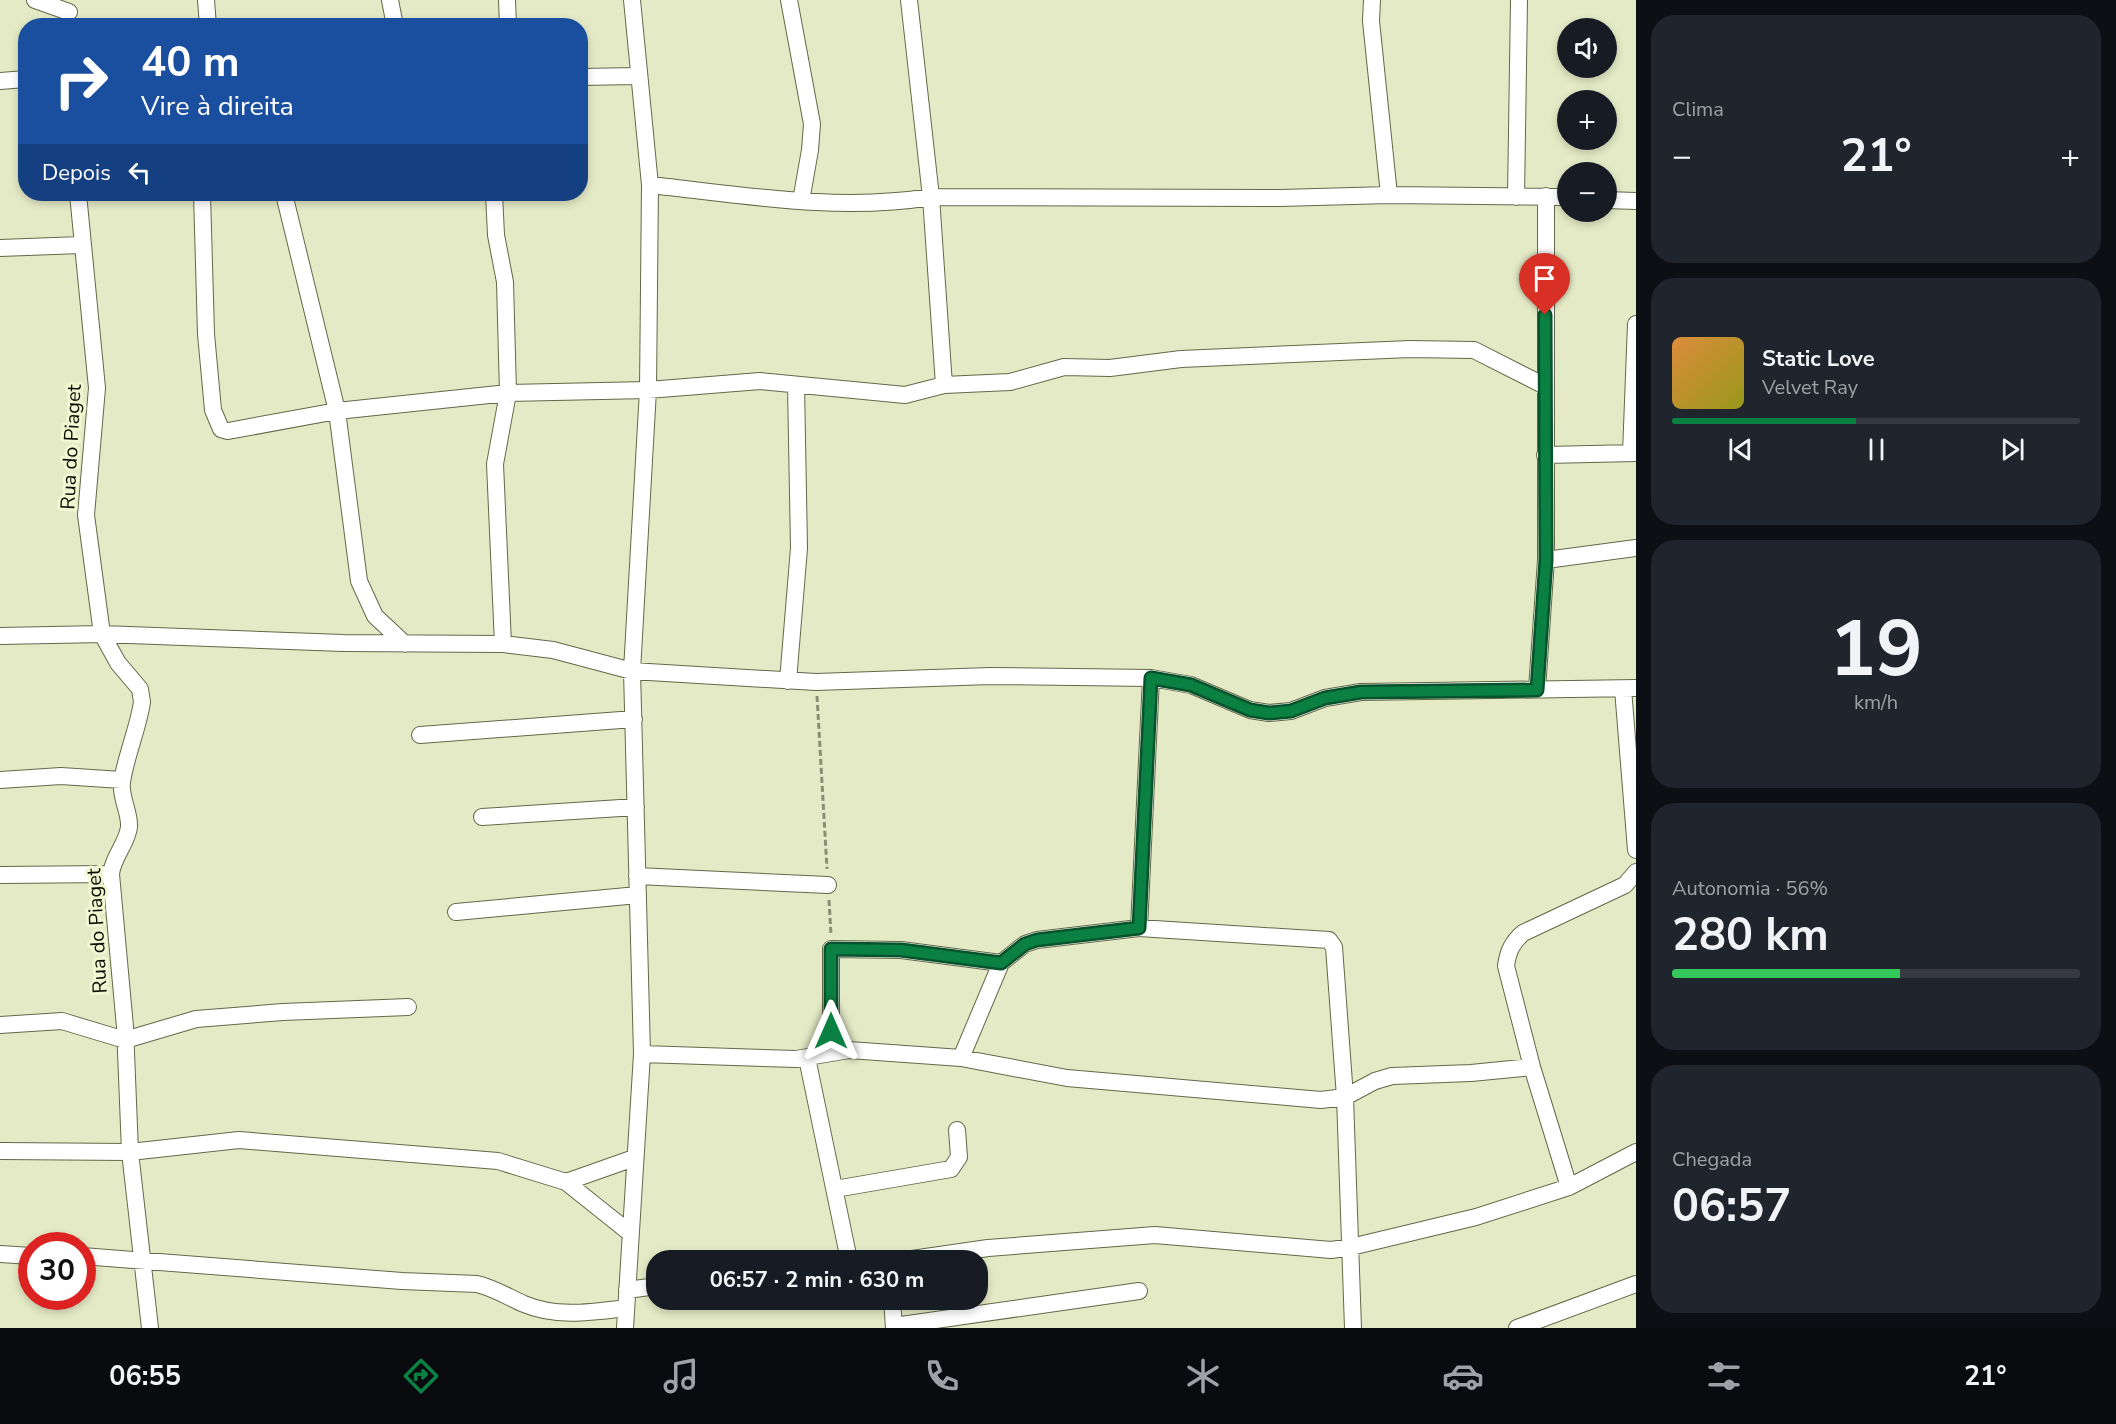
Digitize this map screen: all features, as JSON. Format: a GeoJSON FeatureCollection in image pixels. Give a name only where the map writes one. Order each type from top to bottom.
{"type":"FeatureCollection","features":[{"type":"Feature","properties":{"kind":"street"},"geometry":{"type":"LineString","coordinates":[[35,0],[69,13]]}},
{"type":"Feature","properties":{"kind":"street"},"geometry":{"type":"LineString","coordinates":[[206,0],[207,18]]}},
{"type":"Feature","properties":{"kind":"street"},"geometry":{"type":"LineString","coordinates":[[390,0],[393,18]]}},
{"type":"Feature","properties":{"kind":"street"},"geometry":{"type":"LineString","coordinates":[[507,0],[508,18]]}},
{"type":"Feature","properties":{"kind":"street"},"geometry":{"type":"LineString","coordinates":[[625,1328],[642,1054],[632,671],[648,390],[650,185],[632,0]]}},
{"type":"Feature","properties":{"kind":"street"},"geometry":{"type":"LineString","coordinates":[[789,0],[812,124],[801,201]]}},
{"type":"Feature","properties":{"kind":"street"},"geometry":{"type":"LineString","coordinates":[[909,0],[931,197],[944,384]]}},
{"type":"Feature","properties":{"kind":"street"},"geometry":{"type":"LineString","coordinates":[[1372,0],[1371,21],[1389,195]]}},
{"type":"Feature","properties":{"kind":"street"},"geometry":{"type":"LineString","coordinates":[[1516,196],[1519,0]]}},
{"type":"Feature","properties":{"kind":"street"},"geometry":{"type":"LineString","coordinates":[[588,77],[638,76]]}},
{"type":"Feature","properties":{"kind":"street"},"geometry":{"type":"LineString","coordinates":[[0,81],[18,80]]}},
{"type":"Feature","properties":{"kind":"street"},"geometry":{"type":"LineString","coordinates":[[650,185],[856,205],[892,204],[931,197],[1557,196]]}},
{"type":"Feature","properties":{"kind":"street"},"geometry":{"type":"LineString","coordinates":[[1537,690],[1546,560],[1546,196]]}},
{"type":"Feature","properties":{"kind":"street"},"geometry":{"type":"LineString","coordinates":[[1617,200],[1636,201]]}},
{"type":"Feature","properties":{"kind":"street","name":"Rua do Piaget"},"geometry":{"type":"LineString","coordinates":[[78,201],[97,388],[86,515],[102,634],[118,663],[140,689],[142,702],[122,780],[122,802],[129,825],[127,835],[113,860],[111,874],[126,1040],[130,1152],[150,1328]]}},
{"type":"Feature","properties":{"kind":"street"},"geometry":{"type":"LineString","coordinates":[[202,201],[206,334],[213,410],[221,429],[228,430],[337,411],[508,393],[648,390],[760,381],[905,395],[944,384],[1010,382],[1064,367],[1110,368],[1180,359],[1453,348],[1474,350],[1489,355],[1545,386]]}},
{"type":"Feature","properties":{"kind":"street"},"geometry":{"type":"LineString","coordinates":[[286,201],[337,411],[360,581],[375,616],[405,644]]}},
{"type":"Feature","properties":{"kind":"street"},"geometry":{"type":"LineString","coordinates":[[494,201],[496,235],[505,282],[508,393],[495,464],[503,644]]}},
{"type":"Feature","properties":{"kind":"street"},"geometry":{"type":"LineString","coordinates":[[0,248],[81,245]]}},
{"type":"Feature","properties":{"kind":"street"},"geometry":{"type":"LineString","coordinates":[[1545,456],[1634,453],[1636,324]]}},
{"type":"Feature","properties":{"kind":"street"},"geometry":{"type":"LineString","coordinates":[[788,681],[799,548],[796,385]]}},
{"type":"Feature","properties":{"kind":"street"},"geometry":{"type":"LineString","coordinates":[[1546,560],[1636,548]]}},
{"type":"Feature","properties":{"kind":"street"},"geometry":{"type":"LineString","coordinates":[[0,636],[102,634],[405,644],[503,644],[553,650],[632,671],[788,681],[990,676],[1151,678],[1191,685],[1250,710],[1269,713],[1291,711],[1325,698],[1361,692],[1629,689],[1636,850]]}},
{"type":"Feature","properties":{"kind":"street"},"geometry":{"type":"LineString","coordinates":[[1139,928],[1151,678]]}},
{"type":"Feature","properties":{"kind":"street"},"geometry":{"type":"LineString","coordinates":[[420,735],[634,719]]}},
{"type":"Feature","properties":{"kind":"street"},"geometry":{"type":"LineString","coordinates":[[0,780],[61,776],[122,780]]}},
{"type":"Feature","properties":{"kind":"street"},"geometry":{"type":"LineString","coordinates":[[482,817],[636,807]]}},
{"type":"Feature","properties":{"kind":"street"},"geometry":{"type":"LineString","coordinates":[[1569,1187],[1532,1067],[1506,966],[1513,942],[1523,933],[1625,885],[1636,872]]}},
{"type":"Feature","properties":{"kind":"street"},"geometry":{"type":"LineString","coordinates":[[0,874],[111,874]]}},
{"type":"Feature","properties":{"kind":"street"},"geometry":{"type":"LineString","coordinates":[[637,876],[828,885]]}},
{"type":"Feature","properties":{"kind":"street"},"geometry":{"type":"LineString","coordinates":[[456,912],[638,895]]}},
{"type":"Feature","properties":{"kind":"street"},"geometry":{"type":"LineString","coordinates":[[961,1058],[1001,963],[1019,948],[1037,940],[1139,928],[1329,940],[1334,947],[1345,1097],[1353,1328]]}},
{"type":"Feature","properties":{"kind":"street"},"geometry":{"type":"LineString","coordinates":[[831,1052],[831,949],[901,950],[1001,963]]}},
{"type":"Feature","properties":{"kind":"street"},"geometry":{"type":"LineString","coordinates":[[0,1025],[62,1022],[126,1040],[196,1019],[408,1007]]}},
{"type":"Feature","properties":{"kind":"street"},"geometry":{"type":"LineString","coordinates":[[642,1054],[807,1059],[831,1052],[961,1058],[1067,1078],[1309,1099],[1345,1097],[1375,1081],[1392,1076],[1471,1073],[1532,1067]]}},
{"type":"Feature","properties":{"kind":"street"},"geometry":{"type":"LineString","coordinates":[[807,1059],[847,1250]]}},
{"type":"Feature","properties":{"kind":"street"},"geometry":{"type":"LineString","coordinates":[[835,1189],[951,1169],[959,1157],[957,1130]]}},
{"type":"Feature","properties":{"kind":"street"},"geometry":{"type":"LineString","coordinates":[[0,1151],[130,1152],[239,1140],[498,1161],[566,1182],[630,1233]]}},
{"type":"Feature","properties":{"kind":"street"},"geometry":{"type":"LineString","coordinates":[[974,1250],[1144,1235],[1178,1235],[1331,1250],[1476,1217],[1569,1187],[1636,1152]]}},
{"type":"Feature","properties":{"kind":"street"},"geometry":{"type":"LineString","coordinates":[[566,1182],[634,1158]]}},
{"type":"Feature","properties":{"kind":"street"},"geometry":{"type":"LineString","coordinates":[[0,1254],[18,1255]]}},
{"type":"Feature","properties":{"kind":"street"},"geometry":{"type":"LineString","coordinates":[[96,1257],[402,1281],[477,1284],[525,1305],[565,1314],[626,1308]]}},
{"type":"Feature","properties":{"kind":"street"},"geometry":{"type":"LineString","coordinates":[[1517,1328],[1636,1284]]}},
{"type":"Feature","properties":{"kind":"street"},"geometry":{"type":"LineString","coordinates":[[627,1290],[646,1287]]}},
{"type":"Feature","properties":{"kind":"street"},"geometry":{"type":"LineString","coordinates":[[893,1310],[894,1327],[1139,1291]]}},
{"type":"Feature","properties":{"kind":"path"},"geometry":{"type":"LineString","coordinates":[[816,682],[831,949]]}},
{"type":"Feature","properties":{"kind":"route"},"geometry":{"type":"LineString","coordinates":[[831,1031],[831,949],[901,950],[1001,963],[1025,944],[1037,940],[1139,928],[1141,846],[1151,678],[1191,685],[1250,710],[1269,713],[1291,711],[1325,698],[1361,692],[1537,690],[1546,560],[1545,315]]}}]}
